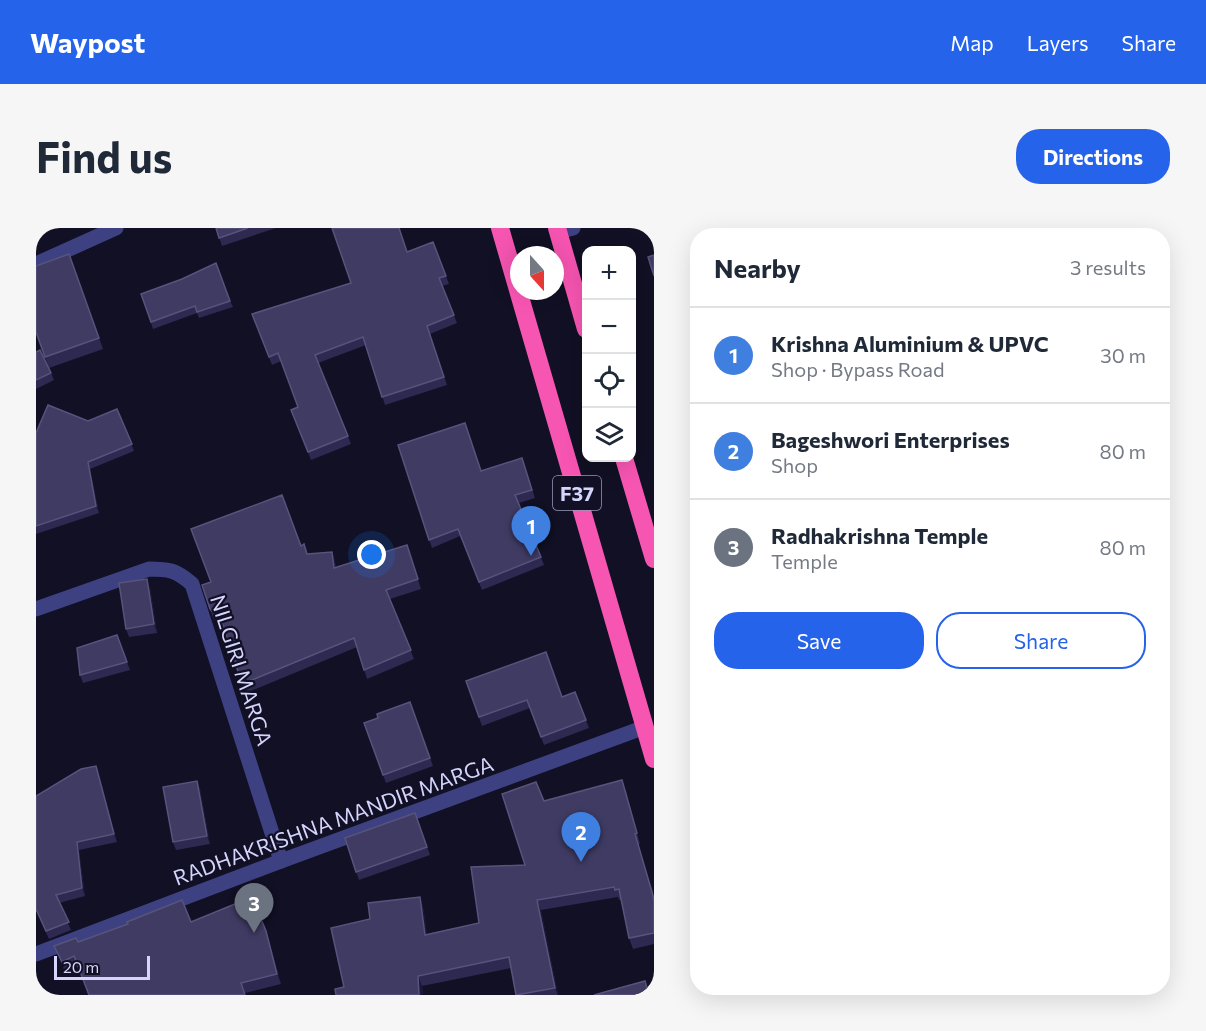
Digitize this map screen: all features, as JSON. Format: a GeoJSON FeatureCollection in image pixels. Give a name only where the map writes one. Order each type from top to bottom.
{"type":"FeatureCollection","features":[{"type":"Feature","properties":{"kind":"highway","name":"F37"},"geometry":{"type":"LineString","coordinates":[[500,228],[654,759]]}},
{"type":"Feature","properties":{"kind":"highway"},"geometry":{"type":"LineString","coordinates":[[562,229],[582,312]]}},
{"type":"Feature","properties":{"kind":"highway","name":"F37"},"geometry":{"type":"LineString","coordinates":[[625,462],[654,559]]}},
{"type":"Feature","properties":{"kind":"street"},"geometry":{"type":"LineString","coordinates":[[36,264],[116,228]]}},
{"type":"Feature","properties":{"kind":"street","name":"NILGIRI MARGA"},"geometry":{"type":"LineString","coordinates":[[36,609],[148,569],[180,573],[192,584],[281,861]]}},
{"type":"Feature","properties":{"kind":"street","name":"RADHAKRISHNA MANDIR MARGA"},"geometry":{"type":"LineString","coordinates":[[36,954],[281,861],[645,728]]}},
{"type":"Feature","properties":{"kind":"building"},"geometry":{"type":"Polygon","coordinates":[[[216,228],[248,228],[219,238],[216,228]]]}},
{"type":"Feature","properties":{"kind":"building"},"geometry":{"type":"Polygon","coordinates":[[[332,228],[399,228],[407,252],[433,242],[446,276],[439,278],[454,315],[427,326],[444,377],[382,397],[363,337],[315,355],[348,436],[308,452],[291,410],[298,407],[278,353],[269,357],[252,314],[351,283],[332,228]]]}},
{"type":"Feature","properties":{"kind":"building"},"geometry":{"type":"Polygon","coordinates":[[[69,254],[99,338],[45,357],[36,332],[36,266],[69,254]]]}},
{"type":"Feature","properties":{"kind":"building"},"geometry":{"type":"Polygon","coordinates":[[[654,255],[654,276],[648,257],[654,255]]]}},
{"type":"Feature","properties":{"kind":"building"},"geometry":{"type":"Polygon","coordinates":[[[216,263],[230,301],[197,312],[195,306],[151,322],[141,294],[216,263]]]}},
{"type":"Feature","properties":{"kind":"building"},"geometry":{"type":"Polygon","coordinates":[[[40,350],[51,373],[36,380],[36,352],[40,350]]]}},
{"type":"Feature","properties":{"kind":"building"},"geometry":{"type":"Polygon","coordinates":[[[48,405],[88,421],[117,409],[132,444],[88,462],[96,506],[36,526],[36,433],[48,405]]]}},
{"type":"Feature","properties":{"kind":"building"},"geometry":{"type":"Polygon","coordinates":[[[465,423],[481,471],[522,458],[532,490],[515,495],[541,557],[479,582],[458,529],[429,540],[398,445],[465,423]]]}},
{"type":"Feature","properties":{"kind":"building"},"geometry":{"type":"Polygon","coordinates":[[[282,495],[301,546],[304,544],[307,554],[332,552],[334,568],[407,545],[418,579],[386,590],[411,650],[364,670],[354,638],[242,684],[223,625],[210,609],[202,585],[211,582],[191,529],[282,495]]]}},
{"type":"Feature","properties":{"kind":"building"},"geometry":{"type":"Polygon","coordinates":[[[147,579],[154,624],[126,629],[119,583],[147,579]]]}},
{"type":"Feature","properties":{"kind":"building"},"geometry":{"type":"Polygon","coordinates":[[[117,635],[127,662],[80,675],[77,648],[117,635]]]}},
{"type":"Feature","properties":{"kind":"building"},"geometry":{"type":"Polygon","coordinates":[[[546,652],[562,697],[575,692],[586,720],[541,737],[527,700],[479,717],[466,681],[546,652]]]}},
{"type":"Feature","properties":{"kind":"building"},"geometry":{"type":"Polygon","coordinates":[[[410,702],[430,758],[383,775],[364,723],[378,718],[377,714],[410,702]]]}},
{"type":"Feature","properties":{"kind":"building"},"geometry":{"type":"Polygon","coordinates":[[[96,766],[114,834],[77,842],[82,888],[56,895],[69,922],[46,931],[36,909],[36,796],[81,769],[96,766]]]}},
{"type":"Feature","properties":{"kind":"building"},"geometry":{"type":"Polygon","coordinates":[[[622,780],[654,901],[654,933],[629,938],[619,889],[615,890],[614,887],[537,900],[555,988],[516,995],[509,957],[418,976],[419,995],[336,995],[335,989],[344,987],[331,928],[370,919],[368,903],[420,897],[425,935],[479,923],[471,867],[525,865],[502,794],[536,782],[544,801],[622,780]]]}},
{"type":"Feature","properties":{"kind":"building"},"geometry":{"type":"Polygon","coordinates":[[[197,781],[207,836],[173,842],[163,787],[197,781]]]}},
{"type":"Feature","properties":{"kind":"building"},"geometry":{"type":"Polygon","coordinates":[[[415,813],[427,847],[356,872],[345,838],[415,813]]]}},
{"type":"Feature","properties":{"kind":"building"},"geometry":{"type":"Polygon","coordinates":[[[252,897],[266,931],[277,974],[241,983],[245,995],[89,995],[74,956],[62,962],[54,946],[76,938],[78,942],[128,924],[127,922],[182,900],[191,922],[252,897]]]}},
{"type":"Feature","properties":{"kind":"building"},"geometry":{"type":"Polygon","coordinates":[[[645,981],[649,995],[594,995],[645,981]]]}},
{"type":"Feature","properties":{"kind":"place","name":"Krishna Aluminium & UPVC"},"geometry":{"type":"Point","coordinates":[531,556]}},
{"type":"Feature","properties":{"kind":"place","name":"Bageshwori Enterprises"},"geometry":{"type":"Point","coordinates":[581,862]}},
{"type":"Feature","properties":{"kind":"place","name":"Radhakrishna Temple"},"geometry":{"type":"Point","coordinates":[254,933]}}]}
